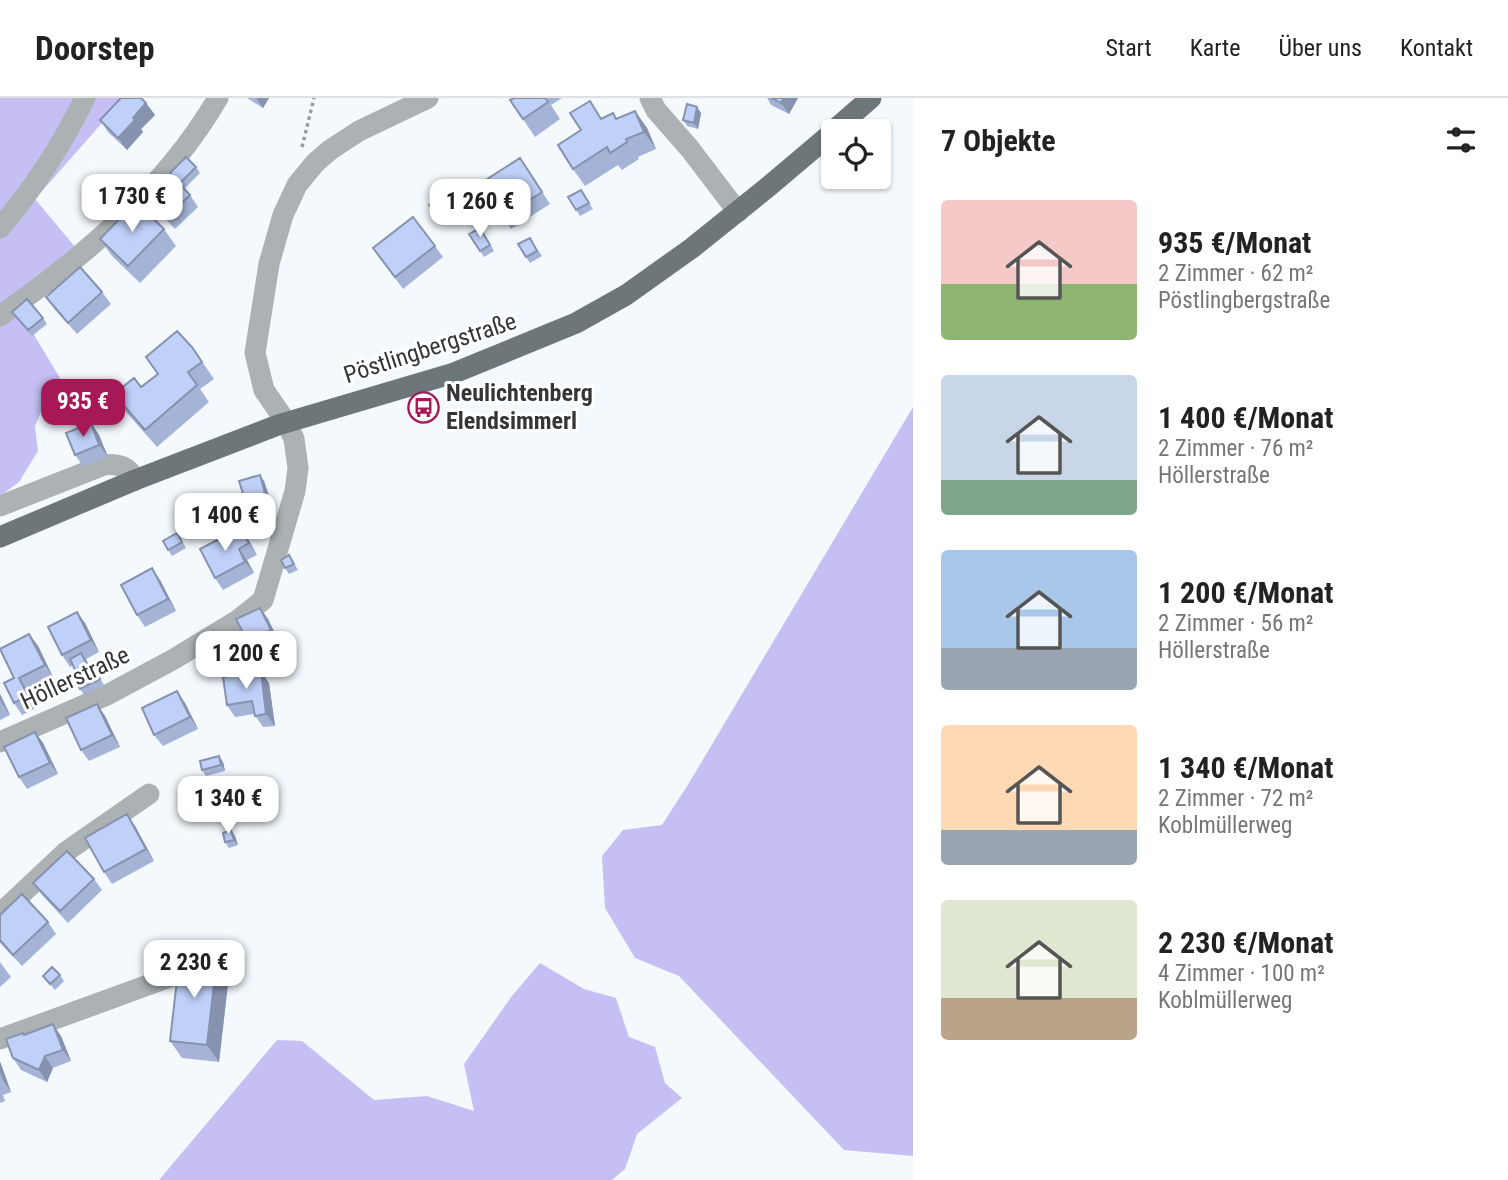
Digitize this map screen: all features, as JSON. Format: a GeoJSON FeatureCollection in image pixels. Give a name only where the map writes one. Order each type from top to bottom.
{"type":"FeatureCollection","features":[{"type":"Feature","properties":{"kind":"main road","name":"Pöstlingbergstraße"},"geometry":{"type":"LineString","coordinates":[[847,119],[871,98]]}},
{"type":"Feature","properties":{"kind":"main road","name":"Pöstlingbergstraße"},"geometry":{"type":"LineString","coordinates":[[0,537],[135,480],[286,422],[454,373],[576,323],[651,278],[734,207],[821,140]]}},
{"type":"Feature","properties":{"kind":"street"},"geometry":{"type":"LineString","coordinates":[[0,228],[48,164],[85,98]]}},
{"type":"Feature","properties":{"kind":"street"},"geometry":{"type":"LineString","coordinates":[[0,316],[52,278],[114,223],[183,149],[218,98]]}},
{"type":"Feature","properties":{"kind":"street","name":"Höllerstraße"},"geometry":{"type":"LineString","coordinates":[[0,742],[107,695],[174,659],[238,620],[263,600],[297,483],[298,460],[294,439],[264,390],[256,360],[256,342],[269,264],[280,224],[289,199],[306,173],[322,156],[351,136],[428,98]]}},
{"type":"Feature","properties":{"kind":"street"},"geometry":{"type":"LineString","coordinates":[[650,98],[656,110],[734,207]]}},
{"type":"Feature","properties":{"kind":"street"},"geometry":{"type":"LineString","coordinates":[[0,506],[104,465],[122,466],[135,480]]}},
{"type":"Feature","properties":{"kind":"street"},"geometry":{"type":"LineString","coordinates":[[0,914],[67,851],[149,794]]}},
{"type":"Feature","properties":{"kind":"street"},"geometry":{"type":"LineString","coordinates":[[0,1039],[170,977]]}},
{"type":"Feature","properties":{"kind":"path"},"geometry":{"type":"LineString","coordinates":[[306,173],[302,143],[314,98]]}},
{"type":"Feature","properties":{"kind":"shaded area"},"geometry":{"type":"Polygon","coordinates":[[[0,98],[124,98],[35,199],[76,248],[19,310],[63,383],[42,409],[35,426],[38,451],[19,482],[0,496],[0,98]]]}},
{"type":"Feature","properties":{"kind":"shaded area"},"geometry":{"type":"Polygon","coordinates":[[[913,407],[913,1156],[844,1150],[679,976],[635,958],[605,908],[602,856],[623,830],[662,825],[913,407]]]}},
{"type":"Feature","properties":{"kind":"shaded area"},"geometry":{"type":"Polygon","coordinates":[[[540,963],[584,989],[616,998],[629,1037],[655,1047],[665,1083],[682,1098],[637,1134],[625,1169],[612,1180],[159,1180],[277,1040],[302,1041],[374,1100],[427,1096],[474,1111],[464,1064],[512,996],[540,963]]]}},
{"type":"Feature","properties":{"kind":"building"},"geometry":{"type":"Polygon","coordinates":[[[121,98],[141,98],[146,103],[118,138],[100,120],[121,98]]]}},
{"type":"Feature","properties":{"kind":"building"},"geometry":{"type":"Polygon","coordinates":[[[545,98],[548,102],[523,119],[510,100],[545,98]]]}},
{"type":"Feature","properties":{"kind":"building"},"geometry":{"type":"Polygon","coordinates":[[[590,101],[601,119],[613,113],[616,119],[635,111],[644,132],[626,139],[627,142],[610,153],[607,147],[573,169],[558,145],[581,130],[570,113],[590,101]]]}},
{"type":"Feature","properties":{"kind":"building"},"geometry":{"type":"Polygon","coordinates":[[[687,104],[697,107],[694,123],[683,120],[687,104]]]}},
{"type":"Feature","properties":{"kind":"building"},"geometry":{"type":"Polygon","coordinates":[[[186,157],[196,167],[180,183],[170,173],[186,157]]]}},
{"type":"Feature","properties":{"kind":"building"},"geometry":{"type":"Polygon","coordinates":[[[520,158],[542,192],[503,217],[481,183],[520,158]]]}},
{"type":"Feature","properties":{"kind":"building"},"geometry":{"type":"Polygon","coordinates":[[[172,176],[190,195],[167,217],[149,198],[172,176]]]}},
{"type":"Feature","properties":{"kind":"building"},"geometry":{"type":"Polygon","coordinates":[[[485,189],[498,209],[479,221],[466,201],[485,189]]]}},
{"type":"Feature","properties":{"kind":"building"},"geometry":{"type":"Polygon","coordinates":[[[581,190],[589,203],[576,210],[568,197],[581,190]]]}},
{"type":"Feature","properties":{"kind":"building"},"geometry":{"type":"Polygon","coordinates":[[[453,193],[459,203],[448,210],[441,200],[453,193]]]}},
{"type":"Feature","properties":{"kind":"building"},"geometry":{"type":"Polygon","coordinates":[[[434,201],[439,207],[433,211],[429,205],[434,201]]]}},
{"type":"Feature","properties":{"kind":"building"},"geometry":{"type":"Polygon","coordinates":[[[136,202],[164,229],[128,266],[100,239],[136,202]]]}},
{"type":"Feature","properties":{"kind":"building"},"geometry":{"type":"Polygon","coordinates":[[[413,217],[435,246],[395,277],[373,248],[413,217]]]}},
{"type":"Feature","properties":{"kind":"building"},"geometry":{"type":"Polygon","coordinates":[[[480,228],[490,245],[480,251],[469,234],[480,228]]]}},
{"type":"Feature","properties":{"kind":"building"},"geometry":{"type":"Polygon","coordinates":[[[530,238],[537,251],[526,257],[518,244],[530,238]]]}},
{"type":"Feature","properties":{"kind":"building"},"geometry":{"type":"Polygon","coordinates":[[[80,267],[102,292],[68,323],[46,297],[80,267]]]}},
{"type":"Feature","properties":{"kind":"building"},"geometry":{"type":"Polygon","coordinates":[[[27,299],[43,318],[28,330],[12,312],[27,299]]]}},
{"type":"Feature","properties":{"kind":"building"},"geometry":{"type":"Polygon","coordinates":[[[177,331],[202,362],[188,372],[197,385],[145,430],[114,394],[134,378],[141,387],[158,374],[146,357],[177,331]]]}},
{"type":"Feature","properties":{"kind":"building"},"geometry":{"type":"Polygon","coordinates":[[[91,423],[99,445],[75,455],[66,433],[91,423]]]}},
{"type":"Feature","properties":{"kind":"building"},"geometry":{"type":"Polygon","coordinates":[[[260,475],[265,493],[245,500],[239,481],[260,475]]]}},
{"type":"Feature","properties":{"kind":"building"},"geometry":{"type":"Polygon","coordinates":[[[240,528],[249,543],[239,549],[245,562],[215,578],[200,549],[240,528]]]}},
{"type":"Feature","properties":{"kind":"building"},"geometry":{"type":"Polygon","coordinates":[[[177,533],[182,542],[168,550],[163,541],[177,533]]]}},
{"type":"Feature","properties":{"kind":"building"},"geometry":{"type":"Polygon","coordinates":[[[289,555],[294,564],[285,568],[281,560],[289,555]]]}},
{"type":"Feature","properties":{"kind":"building"},"geometry":{"type":"Polygon","coordinates":[[[152,568],[168,599],[137,615],[121,585],[152,568]]]}},
{"type":"Feature","properties":{"kind":"building"},"geometry":{"type":"Polygon","coordinates":[[[260,608],[271,630],[248,642],[236,619],[260,608]]]}},
{"type":"Feature","properties":{"kind":"building"},"geometry":{"type":"Polygon","coordinates":[[[77,612],[91,640],[62,655],[48,627],[77,612]]]}},
{"type":"Feature","properties":{"kind":"building"},"geometry":{"type":"Polygon","coordinates":[[[29,634],[45,665],[19,678],[28,696],[14,703],[4,683],[14,678],[0,649],[29,634]]]}},
{"type":"Feature","properties":{"kind":"building"},"geometry":{"type":"Polygon","coordinates":[[[81,653],[89,668],[93,666],[100,679],[80,689],[73,676],[77,674],[70,659],[81,653]]]}},
{"type":"Feature","properties":{"kind":"building"},"geometry":{"type":"Polygon","coordinates":[[[261,671],[266,714],[255,716],[252,701],[227,705],[223,677],[261,671]]]}},
{"type":"Feature","properties":{"kind":"building"},"geometry":{"type":"Polygon","coordinates":[[[177,691],[190,717],[154,735],[142,708],[177,691]]]}},
{"type":"Feature","properties":{"kind":"building"},"geometry":{"type":"Polygon","coordinates":[[[97,704],[112,735],[81,750],[66,718],[97,704]]]}},
{"type":"Feature","properties":{"kind":"building"},"geometry":{"type":"Polygon","coordinates":[[[35,732],[50,763],[19,777],[4,747],[35,732]]]}},
{"type":"Feature","properties":{"kind":"building"},"geometry":{"type":"Polygon","coordinates":[[[219,756],[221,765],[202,770],[200,761],[219,756]]]}},
{"type":"Feature","properties":{"kind":"building"},"geometry":{"type":"Polygon","coordinates":[[[127,814],[146,849],[104,872],[85,838],[127,814]]]}},
{"type":"Feature","properties":{"kind":"building"},"geometry":{"type":"Polygon","coordinates":[[[231,830],[234,840],[225,842],[223,833],[231,830]]]}},
{"type":"Feature","properties":{"kind":"building"},"geometry":{"type":"Polygon","coordinates":[[[67,851],[94,879],[60,911],[33,883],[67,851]]]}},
{"type":"Feature","properties":{"kind":"building"},"geometry":{"type":"Polygon","coordinates":[[[22,894],[48,922],[13,955],[0,940],[0,915],[22,894]]]}},
{"type":"Feature","properties":{"kind":"building"},"geometry":{"type":"Polygon","coordinates":[[[180,954],[217,958],[207,1045],[170,1041],[180,954]]]}},
{"type":"Feature","properties":{"kind":"building"},"geometry":{"type":"Polygon","coordinates":[[[52,967],[60,975],[50,984],[43,976],[52,967]]]}},
{"type":"Feature","properties":{"kind":"building"},"geometry":{"type":"Polygon","coordinates":[[[53,1024],[63,1050],[45,1056],[39,1070],[13,1058],[6,1039],[53,1024]]]}},
{"type":"Feature","properties":{"kind":"place","name":"Neulichtenberg Elendsimmerl"},"geometry":{"type":"Point","coordinates":[423,407]}}]}
